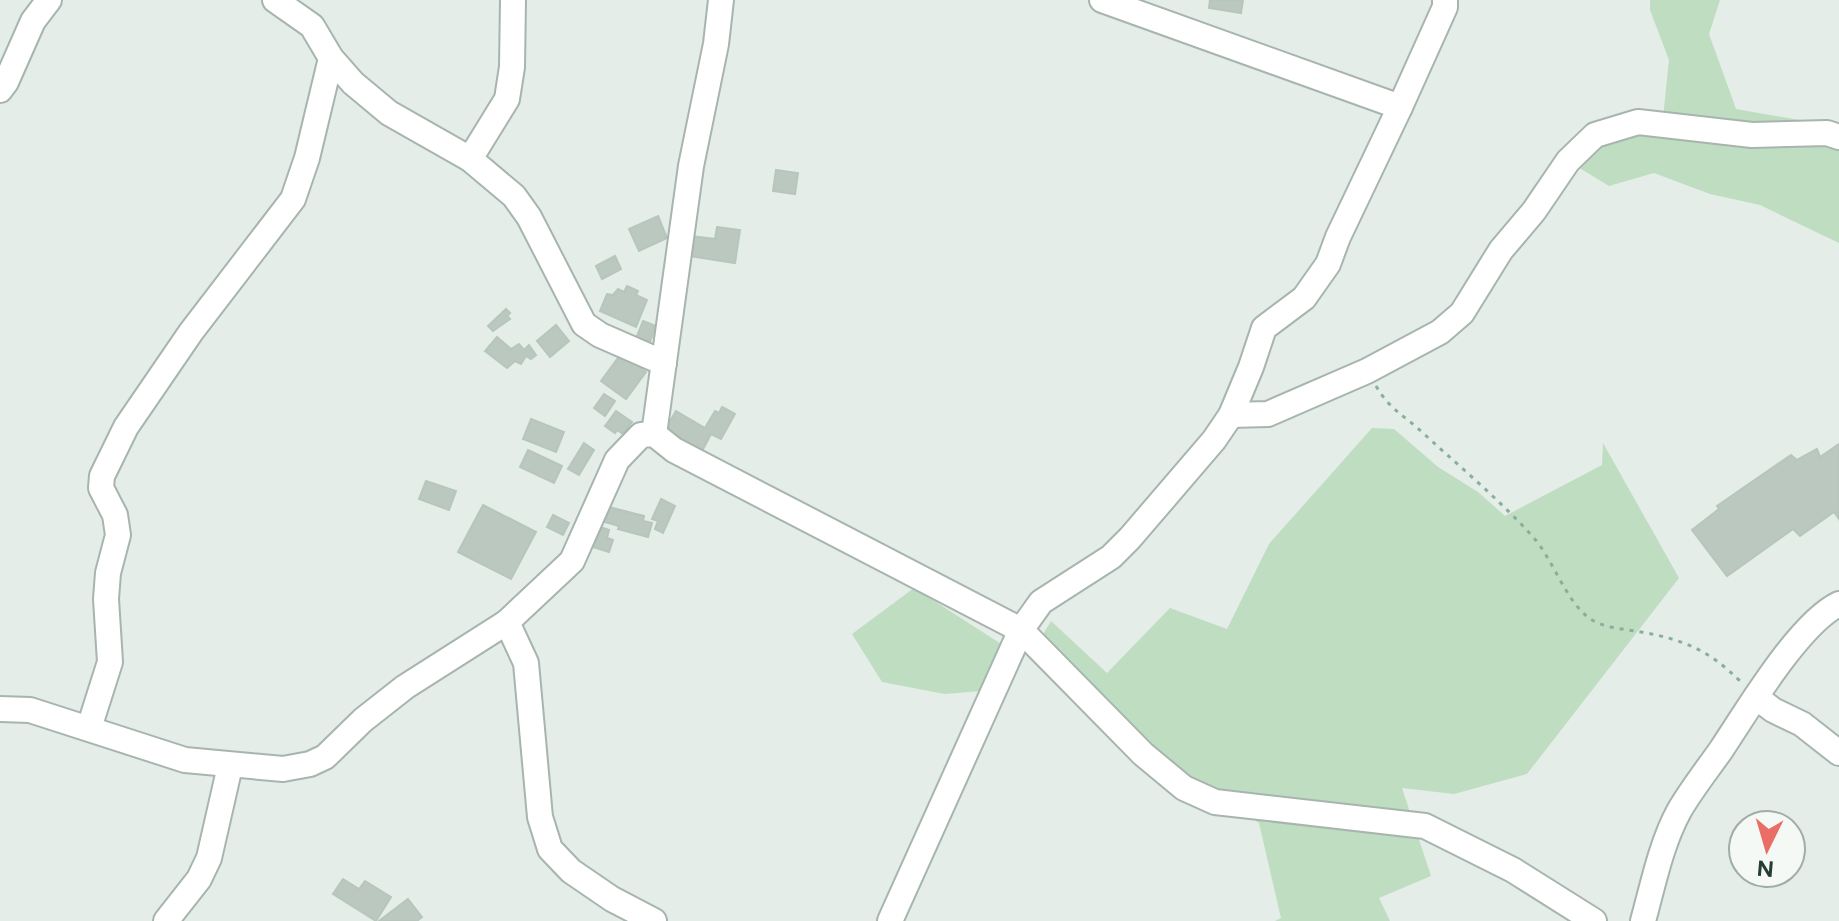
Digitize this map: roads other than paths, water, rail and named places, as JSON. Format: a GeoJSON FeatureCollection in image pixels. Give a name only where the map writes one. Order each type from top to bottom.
{"type":"FeatureCollection","features":[{"type":"Feature","properties":{"kind":"street"},"geometry":{"type":"LineString","coordinates":[[0,90],[33,21],[49,0]]}},
{"type":"Feature","properties":{"kind":"street"},"geometry":{"type":"LineString","coordinates":[[275,0],[312,26],[331,58],[353,83],[389,113],[470,159],[514,196],[529,217],[584,324],[600,335],[664,363]]}},
{"type":"Feature","properties":{"kind":"street"},"geometry":{"type":"LineString","coordinates":[[470,159],[507,99],[512,67],[513,0]]}},
{"type":"Feature","properties":{"kind":"street"},"geometry":{"type":"LineString","coordinates":[[654,434],[691,166],[716,44],[721,0]]}},
{"type":"Feature","properties":{"kind":"street"},"geometry":{"type":"LineString","coordinates":[[1102,0],[1400,107]]}},
{"type":"Feature","properties":{"kind":"street"},"geometry":{"type":"LineString","coordinates":[[890,921],[1021,630],[1041,602],[1111,557],[1130,538],[1207,449],[1231,415],[1264,328],[1304,298],[1328,264],[1445,7],[1445,0]]}},
{"type":"Feature","properties":{"kind":"street"},"geometry":{"type":"LineString","coordinates":[[89,728],[110,662],[106,599],[108,573],[118,535],[115,515],[101,488],[102,476],[126,427],[182,344],[293,199],[307,158],[331,58]]}},
{"type":"Feature","properties":{"kind":"street"},"geometry":{"type":"LineString","coordinates":[[1231,415],[1268,414],[1367,371],[1440,332],[1462,313],[1501,250],[1534,211],[1568,161],[1595,135],[1638,122],[1752,135],[1827,133],[1839,137]]}},
{"type":"Feature","properties":{"kind":"street"},"geometry":{"type":"LineString","coordinates":[[0,709],[30,710],[185,760],[283,769],[310,764],[325,757],[363,720],[405,687],[507,622],[572,561],[617,460],[641,435],[654,434],[674,450],[1021,630],[1143,754],[1197,796],[1215,802],[1425,826],[1513,870],[1594,921]]}},
{"type":"Feature","properties":{"kind":"street"},"geometry":{"type":"LineString","coordinates":[[1643,921],[1663,851],[1679,812],[1801,636],[1826,610],[1839,604]]}},
{"type":"Feature","properties":{"kind":"street"},"geometry":{"type":"LineString","coordinates":[[507,622],[526,663],[540,817],[550,849],[571,871],[612,899],[654,921]]}},
{"type":"Feature","properties":{"kind":"street"},"geometry":{"type":"LineString","coordinates":[[1756,697],[1773,710],[1802,724],[1839,753]]}},
{"type":"Feature","properties":{"kind":"street"},"geometry":{"type":"LineString","coordinates":[[166,921],[199,879],[209,858],[230,766]]}}]}
